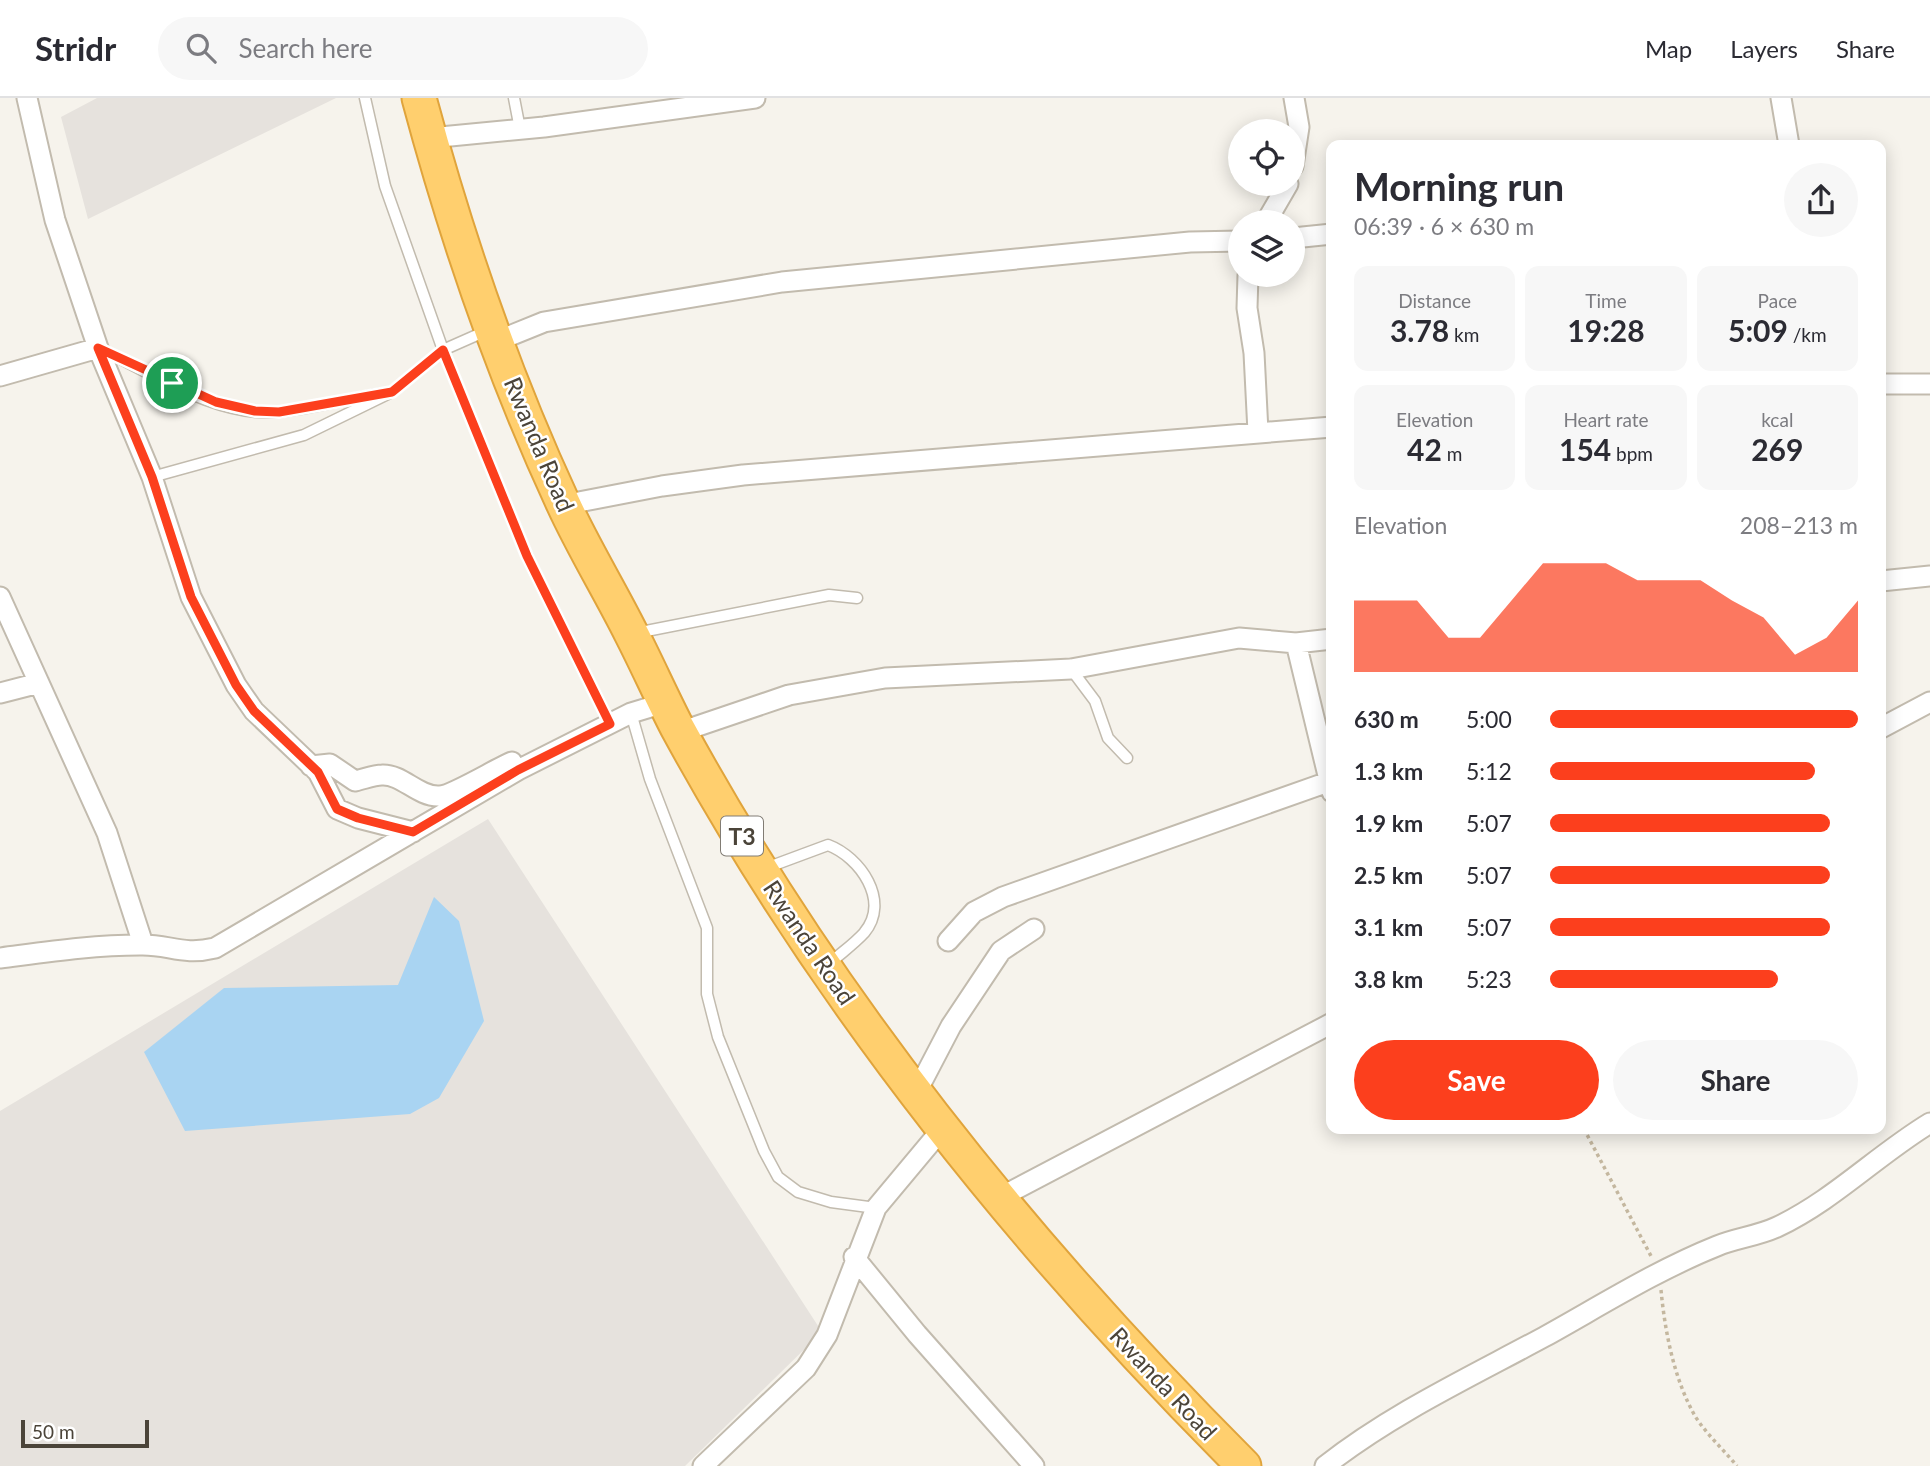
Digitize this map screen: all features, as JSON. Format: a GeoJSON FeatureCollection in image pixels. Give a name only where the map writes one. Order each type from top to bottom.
{"type":"FeatureCollection","features":[{"type":"Feature","properties":{"kind":"highway","name":"Rwanda Road"},"geometry":{"type":"LineString","coordinates":[[419,98],[495,335],[563,505],[632,634],[664,703],[762,870],[826,967],[942,1129],[1165,1387],[1244,1466]]}},
{"type":"Feature","properties":{"kind":"street"},"geometry":{"type":"LineString","coordinates":[[27,98],[55,220],[98,348],[152,477],[191,597],[236,685],[254,711],[318,772],[333,804],[343,813],[413,832]]}},
{"type":"Feature","properties":{"kind":"street"},"geometry":{"type":"LineString","coordinates":[[430,138],[755,98]]}},
{"type":"Feature","properties":{"kind":"street"},"geometry":{"type":"LineString","coordinates":[[1294,98],[1298,119]]}},
{"type":"Feature","properties":{"kind":"street"},"geometry":{"type":"LineString","coordinates":[[1781,98],[1788,140]]}},
{"type":"Feature","properties":{"kind":"street"},"geometry":{"type":"LineString","coordinates":[[1305,236],[1326,234]]}},
{"type":"Feature","properties":{"kind":"street"},"geometry":{"type":"LineString","coordinates":[[495,335],[544,322],[782,282],[1190,242],[1228,241]]}},
{"type":"Feature","properties":{"kind":"street"},"geometry":{"type":"LineString","coordinates":[[1248,287],[1247,308],[1254,353],[1258,432]]}},
{"type":"Feature","properties":{"kind":"street"},"geometry":{"type":"LineString","coordinates":[[0,376],[98,348]]}},
{"type":"Feature","properties":{"kind":"street"},"geometry":{"type":"LineString","coordinates":[[1886,384],[1930,384]]}},
{"type":"Feature","properties":{"kind":"street"},"geometry":{"type":"LineString","coordinates":[[563,505],[662,486],[743,475],[1326,427]]}},
{"type":"Feature","properties":{"kind":"street"},"geometry":{"type":"LineString","coordinates":[[1886,581],[1930,576]]}},
{"type":"Feature","properties":{"kind":"street"},"geometry":{"type":"LineString","coordinates":[[0,597],[4,624],[39,683],[107,833],[144,944]]}},
{"type":"Feature","properties":{"kind":"street"},"geometry":{"type":"LineString","coordinates":[[680,732],[818,687],[933,673],[1071,669],[1239,638],[1296,643],[1326,640]]}},
{"type":"Feature","properties":{"kind":"street"},"geometry":{"type":"LineString","coordinates":[[1296,643],[1326,770]]}},
{"type":"Feature","properties":{"kind":"street"},"geometry":{"type":"LineString","coordinates":[[0,693],[39,683]]}},
{"type":"Feature","properties":{"kind":"street"},"geometry":{"type":"LineString","coordinates":[[1886,725],[1930,702]]}},
{"type":"Feature","properties":{"kind":"street"},"geometry":{"type":"LineString","coordinates":[[0,958],[74,948],[144,944],[179,952],[215,948],[526,766],[631,713],[664,703]]}},
{"type":"Feature","properties":{"kind":"street"},"geometry":{"type":"LineString","coordinates":[[311,766],[330,764],[355,781],[383,775],[437,796],[453,793],[481,775],[513,761],[526,766]]}},
{"type":"Feature","properties":{"kind":"street"},"geometry":{"type":"LineString","coordinates":[[948,941],[974,912],[1003,897],[1326,788]]}},
{"type":"Feature","properties":{"kind":"street"},"geometry":{"type":"LineString","coordinates":[[916,1093],[951,1026],[1000,951],[1034,929]]}},
{"type":"Feature","properties":{"kind":"street"},"geometry":{"type":"LineString","coordinates":[[999,1198],[1326,1026]]}},
{"type":"Feature","properties":{"kind":"street"},"geometry":{"type":"LineString","coordinates":[[1325,1466],[1434,1395],[1659,1275],[1718,1245],[1754,1237],[1814,1207],[1859,1175],[1891,1146],[1930,1124]]}},
{"type":"Feature","properties":{"kind":"street"},"geometry":{"type":"LineString","coordinates":[[703,1466],[806,1368],[827,1335],[854,1257],[876,1208],[942,1129]]}},
{"type":"Feature","properties":{"kind":"street"},"geometry":{"type":"LineString","coordinates":[[854,1257],[917,1334],[1034,1466]]}},
{"type":"Feature","properties":{"kind":"lane"},"geometry":{"type":"LineString","coordinates":[[365,98],[386,186],[443,350],[527,556],[610,724]]}},
{"type":"Feature","properties":{"kind":"lane"},"geometry":{"type":"LineString","coordinates":[[514,98],[520,129]]}},
{"type":"Feature","properties":{"kind":"lane"},"geometry":{"type":"LineString","coordinates":[[152,477],[304,435],[392,392],[443,350],[495,335]]}},
{"type":"Feature","properties":{"kind":"lane"},"geometry":{"type":"LineString","coordinates":[[98,348],[216,402],[255,411],[279,412],[392,392]]}},
{"type":"Feature","properties":{"kind":"lane"},"geometry":{"type":"LineString","coordinates":[[632,634],[830,595],[857,598]]}},
{"type":"Feature","properties":{"kind":"lane"},"geometry":{"type":"LineString","coordinates":[[1071,669],[1095,701],[1108,738],[1127,758]]}},
{"type":"Feature","properties":{"kind":"lane"},"geometry":{"type":"LineString","coordinates":[[631,713],[650,779],[707,928],[707,994],[718,1037],[764,1151],[778,1177],[798,1192],[831,1202],[876,1208]]}},
{"type":"Feature","properties":{"kind":"lane"},"geometry":{"type":"LineString","coordinates":[[762,870],[828,845],[846,852],[865,874],[876,903],[866,931],[826,967]]}},
{"type":"Feature","properties":{"kind":"path"},"geometry":{"type":"LineString","coordinates":[[1587,1134],[1659,1275],[1663,1322],[1681,1388],[1703,1427],[1738,1466]]}},
{"type":"Feature","properties":{"kind":"shaded area"},"geometry":{"type":"Polygon","coordinates":[[[97,98],[336,98],[88,219],[61,117],[97,98]]]}},
{"type":"Feature","properties":{"kind":"shaded area"},"geometry":{"type":"Polygon","coordinates":[[[488,819],[822,1332],[685,1466],[0,1466],[0,1111],[488,819]]]}},
{"type":"Feature","properties":{"kind":"water"},"geometry":{"type":"Polygon","coordinates":[[[434,897],[459,921],[484,1021],[439,1098],[410,1114],[185,1131],[144,1052],[224,988],[398,985],[434,897]]]}},
{"type":"Feature","properties":{"kind":"route"},"geometry":{"type":"LineString","coordinates":[[98,348],[172,383],[216,402],[255,411],[279,412],[392,392],[443,350],[527,556],[610,724],[518,770],[413,832],[358,818],[337,809],[318,772],[254,711],[236,685],[210,635],[191,597],[174,553],[152,477],[98,348]]}}]}
